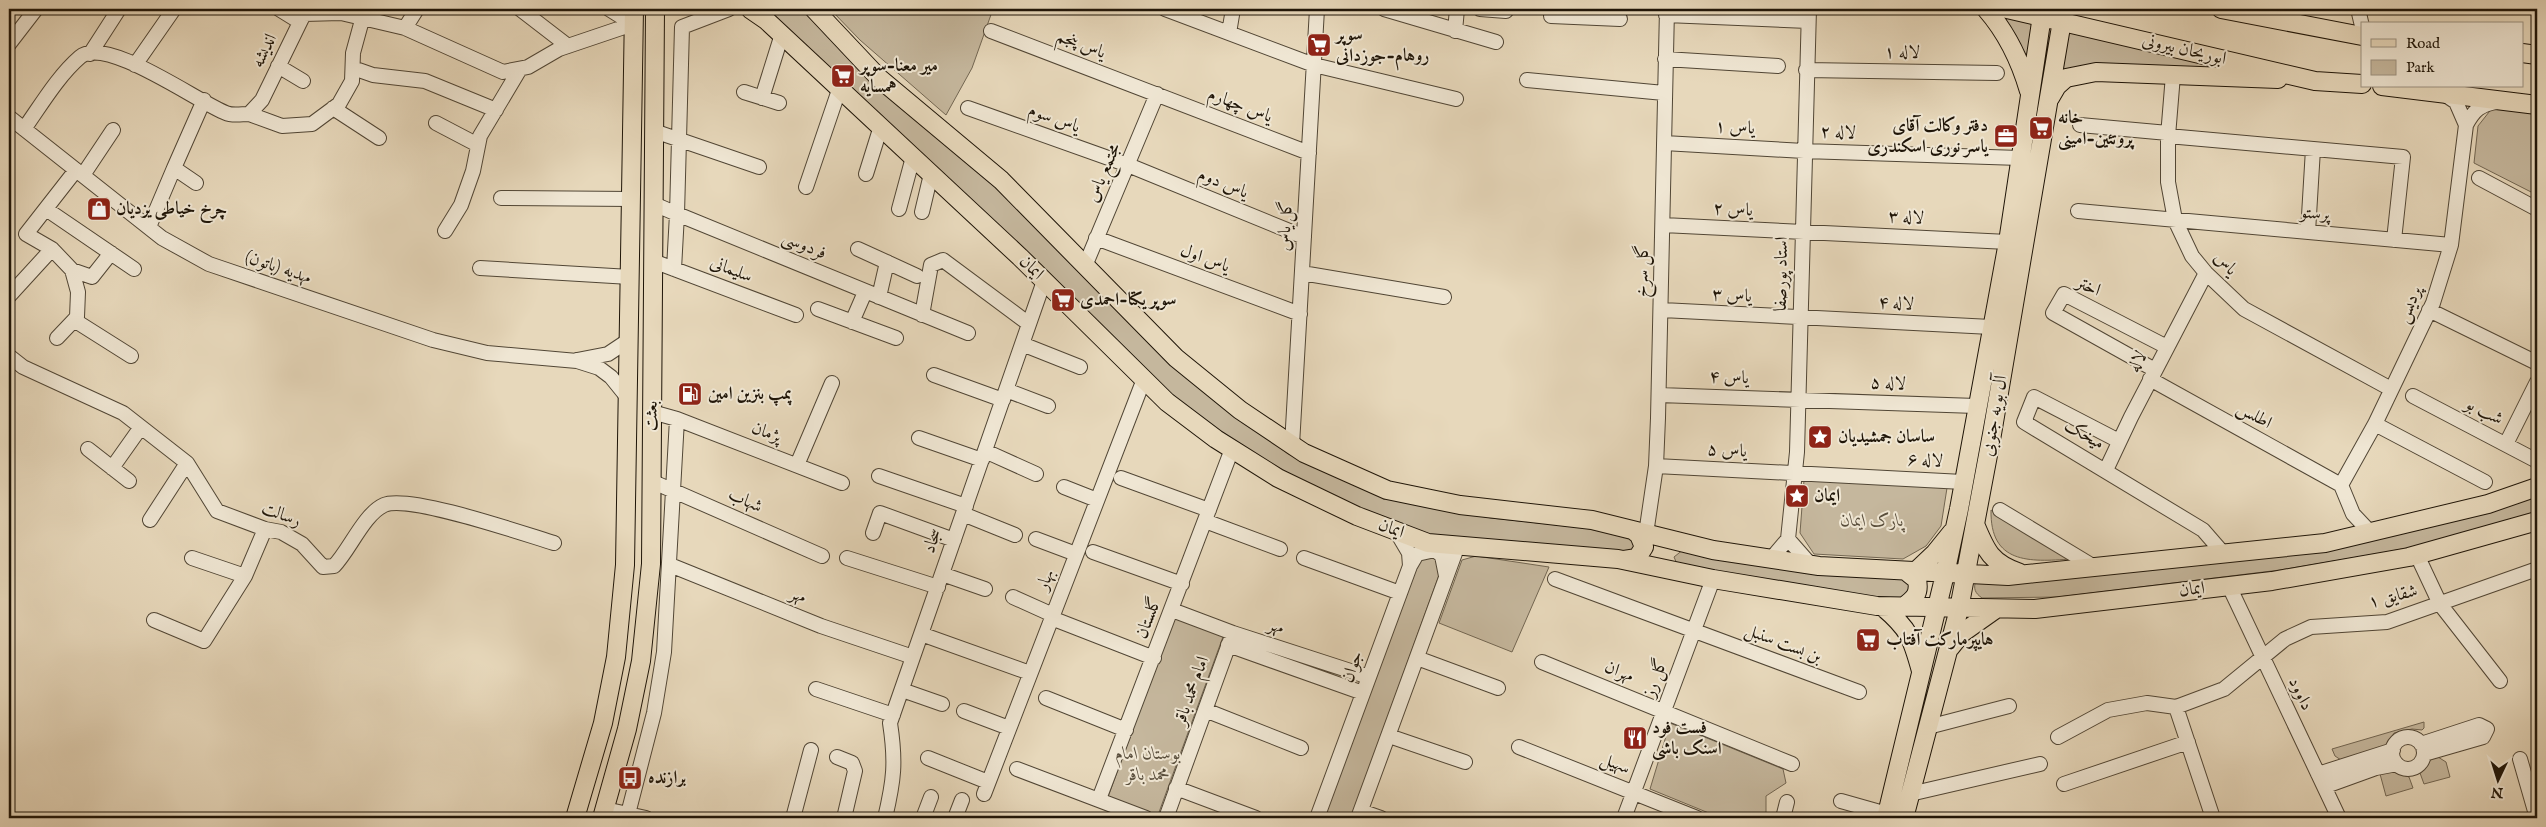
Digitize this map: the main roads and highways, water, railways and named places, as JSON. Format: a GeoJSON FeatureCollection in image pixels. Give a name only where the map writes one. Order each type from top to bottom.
{"type":"FeatureCollection","features":[{"type":"Feature","properties":{"kind":"main road","name":"بعثت"},"geometry":{"type":"LineString","coordinates":[[603,814],[627,729],[642,662],[650,564],[655,9]]}},
{"type":"Feature","properties":{"kind":"main road","name":"ایمان"},"geometry":{"type":"LineString","coordinates":[[750,9],[782,34],[881,126],[1044,281],[1167,402],[1232,449],[1278,478],[1357,516],[1428,543],[1624,560],[1713,579],[1883,607],[2035,609],[2272,581],[2417,555],[2537,521]]}},
{"type":"Feature","properties":{"kind":"main road","name":"ایمان"},"geometry":{"type":"LineString","coordinates":[[814,9],[879,78],[1001,180],[1176,358],[1240,410],[1304,453],[1387,490],[1460,505],[1592,520],[1687,544],[1810,564],[1945,574],[2025,575],[2325,542],[2488,504],[2537,487]]}},
{"type":"Feature","properties":{"kind":"main road"},"geometry":{"type":"LineString","coordinates":[[1986,9],[2002,27],[2024,73],[2030,96]]}},
{"type":"Feature","properties":{"kind":"main road","name":"ابوریحان بیرونی"},"geometry":{"type":"LineString","coordinates":[[2007,9],[2063,15],[2315,81],[2361,84]]}},
{"type":"Feature","properties":{"kind":"main road"},"geometry":{"type":"LineString","coordinates":[[2221,9],[2361,36]]}},
{"type":"Feature","properties":{"kind":"main road","name":"آل بویه جنوبی"},"geometry":{"type":"LineString","coordinates":[[1886,816],[1954,530],[2008,242],[2042,12]]}},
{"type":"Feature","properties":{"kind":"main road","name":"آل بویه جنوبی"},"geometry":{"type":"LineString","coordinates":[[1967,609],[1970,601],[1968,591],[1972,582],[1975,524],[2063,15]]}},
{"type":"Feature","properties":{"kind":"main road","name":"بعثت"},"geometry":{"type":"LineString","coordinates":[[575,818],[603,723],[616,658],[624,565],[634,16]]}},
{"type":"Feature","properties":{"kind":"main road"},"geometry":{"type":"LineString","coordinates":[[2524,53],[2537,55]]}},
{"type":"Feature","properties":{"kind":"main road"},"geometry":{"type":"LineString","coordinates":[[2049,101],[2057,86],[2066,78],[2077,74],[2096,72],[2315,81]]}},
{"type":"Feature","properties":{"kind":"main road"},"geometry":{"type":"LineString","coordinates":[[2418,89],[2537,105]]}},
{"type":"Feature","properties":{"kind":"main road"},"geometry":{"type":"LineString","coordinates":[[1975,524],[1990,556],[2003,567],[2025,575]]}},
{"type":"Feature","properties":{"kind":"main road"},"geometry":{"type":"LineString","coordinates":[[1902,607],[1917,596],[1919,587],[1917,580],[1911,572],[1935,553],[1954,530]]}},
{"type":"Feature","properties":{"kind":"main road"},"geometry":{"type":"LineString","coordinates":[[1624,560],[1631,560],[1642,553],[1643,540],[1640,532]]}},
{"type":"Feature","properties":{"kind":"main road"},"geometry":{"type":"LineString","coordinates":[[1678,572],[1670,564],[1669,553],[1676,545],[1687,544]]}},
{"type":"Feature","properties":{"kind":"main road"},"geometry":{"type":"LineString","coordinates":[[1883,607],[1902,623],[1913,641],[1921,674]]}},
{"type":"Feature","properties":{"kind":"main road"},"geometry":{"type":"LineString","coordinates":[[1904,818],[1948,650],[1967,609]]}},
{"type":"Feature","properties":{"kind":"main road"},"geometry":{"type":"LineString","coordinates":[[1948,650],[1962,633],[1996,609]]}},
{"type":"Feature","properties":{"kind":"main road"},"geometry":{"type":"LineString","coordinates":[[603,723],[627,729]]}},
{"type":"Feature","properties":{"kind":"place","name":"سوپر روهام-جوزدانی"},"geometry":{"type":"Point","coordinates":[1319,45]}},
{"type":"Feature","properties":{"kind":"place","name":"میر معنا-سوپر همسایه"},"geometry":{"type":"Point","coordinates":[843,76]}},
{"type":"Feature","properties":{"kind":"place","name":"خانه پروتئین-امینی"},"geometry":{"type":"Point","coordinates":[2041,128]}},
{"type":"Feature","properties":{"kind":"place","name":"دفتر وکالت آقای یاسر نوری اسکندری"},"geometry":{"type":"Point","coordinates":[2006,136]}},
{"type":"Feature","properties":{"kind":"place","name":"چرخ خیاطی یزدیان"},"geometry":{"type":"Point","coordinates":[99,209]}},
{"type":"Feature","properties":{"kind":"place","name":"سوپر یکتا-احمدی"},"geometry":{"type":"Point","coordinates":[1063,300]}},
{"type":"Feature","properties":{"kind":"place","name":"پمپ بنزین امین"},"geometry":{"type":"Point","coordinates":[690,394]}},
{"type":"Feature","properties":{"kind":"place","name":"ساسان جمشیدیان"},"geometry":{"type":"Point","coordinates":[1820,437]}},
{"type":"Feature","properties":{"kind":"place","name":"ایمان"},"geometry":{"type":"Point","coordinates":[1797,496]}},
{"type":"Feature","properties":{"kind":"place","name":"هایپرمارکت آفتاب"},"geometry":{"type":"Point","coordinates":[1868,640]}},
{"type":"Feature","properties":{"kind":"place","name":"فست فود اسنک باشی"},"geometry":{"type":"Point","coordinates":[1635,738]}},
{"type":"Feature","properties":{"kind":"place","name":"برازنده"},"geometry":{"type":"Point","coordinates":[630,778]}},
{"type":"Feature","properties":{"kind":"park label","name":"پارک ایمان"},"geometry":{"type":"Point","coordinates":[1872,521]}},
{"type":"Feature","properties":{"kind":"park label","name":"بوستان امام محمد باقر"},"geometry":{"type":"Point","coordinates":[1148,764]}}]}
